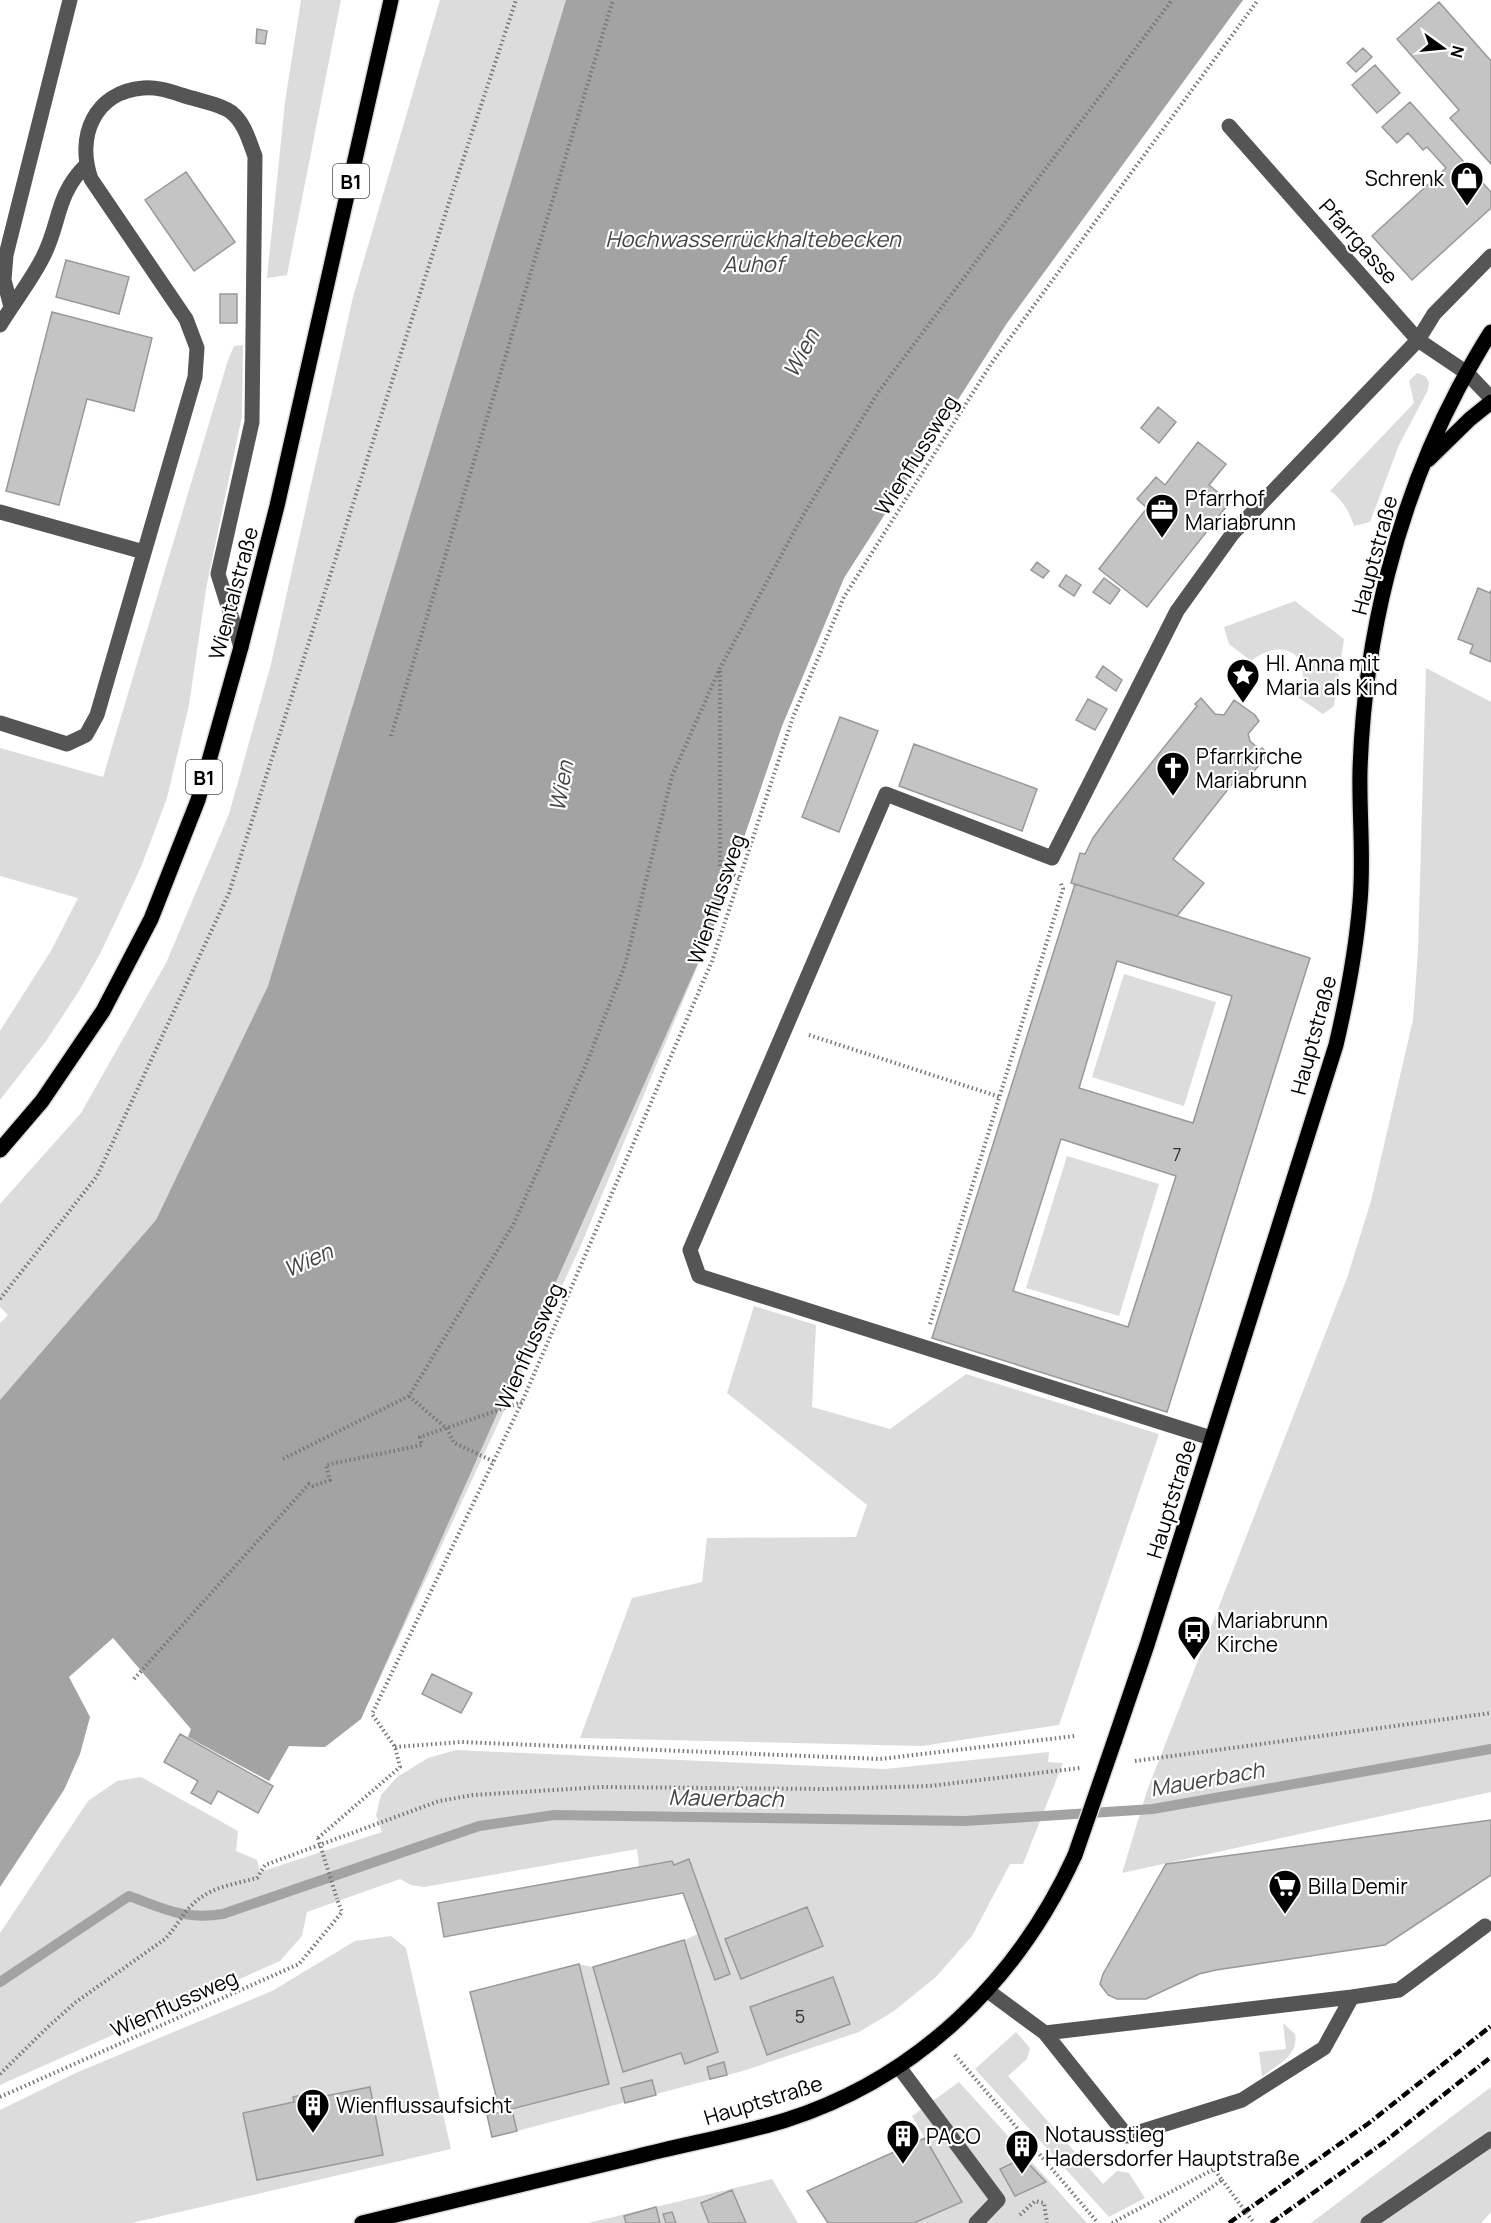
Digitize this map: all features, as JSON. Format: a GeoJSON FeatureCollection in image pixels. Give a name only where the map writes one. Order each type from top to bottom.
{"type":"FeatureCollection","features":[{"type":"Feature","properties":{"kind":"main road","name":"Wientalstraße"},"geometry":{"type":"LineString","coordinates":[[0,1150],[42,1101],[103,1011],[151,919],[198,800],[241,647],[277,506],[391,0]]}},
{"type":"Feature","properties":{"kind":"main road","name":"Hauptstraße"},"geometry":{"type":"LineString","coordinates":[[362,2223],[784,2120],[857,2092],[899,2067],[939,2036],[988,1991],[1052,1902],[1075,1855],[1147,1645],[1336,1045],[1350,983],[1360,900],[1360,770],[1369,675],[1386,582],[1399,534],[1422,466],[1441,423],[1491,332]]}},
{"type":"Feature","properties":{"kind":"main road"},"geometry":{"type":"LineString","coordinates":[[1422,466],[1491,400]]}},
{"type":"Feature","properties":{"kind":"street"},"geometry":{"type":"LineString","coordinates":[[11,307],[4,280],[6,255],[69,0]]}},
{"type":"Feature","properties":{"kind":"street"},"geometry":{"type":"LineString","coordinates":[[0,723],[67,744],[86,735],[97,715],[195,377],[197,348],[186,319],[92,179],[86,165],[85,148],[90,123],[106,102],[121,92],[144,87],[219,105],[232,112],[244,127],[255,156],[252,422],[218,574],[241,647]]}},
{"type":"Feature","properties":{"kind":"street","name":"Pfarrgasse"},"geometry":{"type":"LineString","coordinates":[[1229,126],[1418,340],[1467,373],[1491,400]]}},
{"type":"Feature","properties":{"kind":"street"},"geometry":{"type":"LineString","coordinates":[[0,325],[44,256],[69,184],[86,165]]}},
{"type":"Feature","properties":{"kind":"street"},"geometry":{"type":"LineString","coordinates":[[1212,1438],[699,1276],[690,1250],[886,794],[1052,858],[1177,611],[1233,533],[1418,340],[1434,314],[1491,256]]}},
{"type":"Feature","properties":{"kind":"street"},"geometry":{"type":"LineString","coordinates":[[0,512],[144,552]]}},
{"type":"Feature","properties":{"kind":"street"},"geometry":{"type":"LineString","coordinates":[[1044,2033],[1399,1990],[1485,1926]]}},
{"type":"Feature","properties":{"kind":"street"},"geometry":{"type":"LineString","coordinates":[[988,1991],[1044,2033],[1127,2136],[1242,2100],[1324,2048],[1352,1997]]}},
{"type":"Feature","properties":{"kind":"street"},"geometry":{"type":"LineString","coordinates":[[899,2067],[998,2200],[976,2223]]}},
{"type":"Feature","properties":{"kind":"street"},"geometry":{"type":"LineString","coordinates":[[1368,2223],[1491,2139]]}},
{"type":"Feature","properties":{"kind":"path"},"geometry":{"type":"LineString","coordinates":[[0,1299],[97,1176],[229,893],[453,190],[516,0]]}},
{"type":"Feature","properties":{"kind":"path"},"geometry":{"type":"LineString","coordinates":[[391,736],[613,0]]}},
{"type":"Feature","properties":{"kind":"path"},"geometry":{"type":"LineString","coordinates":[[283,1459],[409,1396],[513,1225],[585,1067],[625,964],[672,776],[720,668],[802,517],[879,391],[1172,0]]}},
{"type":"Feature","properties":{"kind":"path","name":"Wienflussweg"},"geometry":{"type":"LineString","coordinates":[[0,2097],[299,1964],[342,1912],[318,1838],[400,1767],[395,1747],[372,1714],[522,1402],[712,961],[793,717],[844,597],[991,364],[1258,0]]}},
{"type":"Feature","properties":{"kind":"path"},"geometry":{"type":"LineString","coordinates":[[720,668],[720,866],[739,878]]}},
{"type":"Feature","properties":{"kind":"path"},"geometry":{"type":"LineString","coordinates":[[923,1347],[1063,889],[1052,858]]}},
{"type":"Feature","properties":{"kind":"path"},"geometry":{"type":"LineString","coordinates":[[786,1028],[1000,1097]]}},
{"type":"Feature","properties":{"kind":"path"},"geometry":{"type":"LineString","coordinates":[[409,1396],[447,1429],[454,1443],[493,1461]]}},
{"type":"Feature","properties":{"kind":"path"},"geometry":{"type":"LineString","coordinates":[[134,1678],[309,1484],[313,1486],[330,1480],[326,1465],[422,1445],[420,1437],[522,1402]]}},
{"type":"Feature","properties":{"kind":"path"},"geometry":{"type":"LineString","coordinates":[[1126,1762],[1491,1713]]}},
{"type":"Feature","properties":{"kind":"path"},"geometry":{"type":"LineString","coordinates":[[395,1747],[461,1742],[880,1760],[1075,1736]]}},
{"type":"Feature","properties":{"kind":"path"},"geometry":{"type":"LineString","coordinates":[[0,2074],[76,2002],[146,1953],[176,1928],[192,1905],[213,1890],[257,1878],[266,1865],[439,1801],[458,1797],[602,1787],[826,1789],[930,1786],[1081,1768]]}},
{"type":"Feature","properties":{"kind":"path"},"geometry":{"type":"LineString","coordinates":[[939,2036],[1098,2223]]}},
{"type":"Feature","properties":{"kind":"path"},"geometry":{"type":"LineString","coordinates":[[1112,2223],[1214,2169],[1254,2223]]}},
{"type":"Feature","properties":{"kind":"path"},"geometry":{"type":"LineString","coordinates":[[1159,2223],[1222,2180]]}},
{"type":"Feature","properties":{"kind":"path"},"geometry":{"type":"LineString","coordinates":[[1019,2216],[1035,2200],[1044,2203],[1047,2223]]}},
{"type":"Feature","properties":{"kind":"shaded area"},"geometry":{"type":"Polygon","coordinates":[[[301,0],[341,0],[287,275],[267,278],[285,102],[301,0]]]}},
{"type":"Feature","properties":{"kind":"shaded area","name":"Hochwasserrückhaltebecken Auhof"},"geometry":{"type":"Polygon","coordinates":[[[440,0],[1243,0],[1007,323],[844,578],[782,726],[711,934],[581,1245],[361,1719],[325,1747],[289,1746],[269,1781],[188,1737],[191,1729],[0,1504],[0,1323],[8,1315],[0,1307],[0,1204],[81,1113],[166,963],[229,814],[271,664],[353,297],[440,0]]]}},
{"type":"Feature","properties":{"kind":"shaded area"},"geometry":{"type":"Polygon","coordinates":[[[243,345],[242,416],[206,589],[189,705],[167,798],[141,867],[101,952],[46,1041],[0,1100],[0,1031],[52,949],[78,898],[0,876],[0,748],[103,777],[228,360],[234,346],[243,345]]]}},
{"type":"Feature","properties":{"kind":"shaded area"},"geometry":{"type":"Polygon","coordinates":[[[1417,373],[1425,376],[1429,382],[1428,390],[1399,445],[1370,522],[1354,526],[1345,506],[1330,491],[1414,403],[1409,381],[1417,373]]]}},
{"type":"Feature","properties":{"kind":"shaded area"},"geometry":{"type":"Polygon","coordinates":[[[1295,601],[1344,639],[1334,706],[1323,714],[1296,696],[1302,683],[1303,671],[1294,654],[1286,650],[1275,650],[1264,653],[1251,661],[1229,644],[1224,627],[1295,601]]]}},
{"type":"Feature","properties":{"kind":"shaded area"},"geometry":{"type":"Polygon","coordinates":[[[1426,668],[1491,702],[1491,1792],[1122,1873],[1147,1791],[1347,1278],[1371,1201],[1413,1020],[1418,951],[1426,668]]]}},
{"type":"Feature","properties":{"kind":"shaded area"},"geometry":{"type":"Polygon","coordinates":[[[1124,974],[1216,1002],[1184,1106],[1092,1077],[1124,974]]]}},
{"type":"Feature","properties":{"kind":"shaded area"},"geometry":{"type":"Polygon","coordinates":[[[1067,1156],[1159,1184],[1119,1316],[1026,1288],[1067,1156]]]}},
{"type":"Feature","properties":{"kind":"shaded area"},"geometry":{"type":"Polygon","coordinates":[[[754,1306],[816,1325],[812,1407],[890,1429],[966,1374],[1159,1434],[1059,1725],[922,1746],[580,1738],[632,1598],[702,1582],[707,1538],[856,1537],[867,1505],[727,1393],[754,1306]]]}},
{"type":"Feature","properties":{"kind":"shaded area"},"geometry":{"type":"Polygon","coordinates":[[[456,1750],[885,1769],[1049,1752],[1048,1762],[1063,1763],[1023,1864],[1010,1864],[972,1936],[936,1977],[894,2011],[859,2032],[743,2071],[517,2131],[512,2110],[609,2084],[579,1964],[593,1967],[624,2072],[681,2053],[685,2064],[717,2051],[684,1940],[698,1934],[715,1980],[730,1974],[690,1860],[674,1865],[672,1861],[639,1866],[637,1849],[424,1887],[411,1885],[400,1879],[307,1912],[302,1936],[280,1961],[0,2085],[0,1933],[88,1801],[117,1781],[141,1777],[238,1831],[236,1851],[257,1860],[260,1872],[382,1832],[376,1815],[381,1795],[397,1777],[428,1758],[456,1750]]]}},
{"type":"Feature","properties":{"kind":"shaded area"},"geometry":{"type":"Polygon","coordinates":[[[391,1936],[406,1948],[451,2149],[132,2223],[0,2223],[0,2110],[78,2072],[272,1991],[355,1941],[391,1936]]]}},
{"type":"Feature","properties":{"kind":"shaded area"},"geometry":{"type":"Polygon","coordinates":[[[1283,2023],[1295,2034],[1294,2048],[1286,2059],[1262,2077],[1259,2052],[1286,2049],[1283,2023]]]}},
{"type":"Feature","properties":{"kind":"shaded area"},"geometry":{"type":"Polygon","coordinates":[[[1016,2032],[1030,2048],[1027,2059],[1008,2076],[1103,2184],[1117,2171],[1129,2173],[1145,2198],[1109,2217],[975,2069],[1016,2032]]]}},
{"type":"Feature","properties":{"kind":"shaded area"},"geometry":{"type":"Polygon","coordinates":[[[959,2082],[1087,2223],[914,2223],[962,2202],[912,2116],[959,2082]]]}},
{"type":"Feature","properties":{"kind":"shaded area"},"geometry":{"type":"Polygon","coordinates":[[[1491,2087],[1491,2212],[1481,2223],[1311,2223],[1491,2087]]]}},
{"type":"Feature","properties":{"kind":"shaded area"},"geometry":{"type":"Polygon","coordinates":[[[772,2179],[798,2223],[588,2223],[772,2179]]]}},
{"type":"Feature","properties":{"kind":"water","name":"Hochwasserrückhaltebecken Auhof"},"geometry":{"type":"Polygon","coordinates":[[[566,0],[1243,0],[1007,323],[844,578],[782,726],[711,934],[361,1719],[325,1747],[289,1746],[269,1781],[188,1737],[191,1729],[113,1638],[69,1677],[90,1717],[80,1754],[64,1790],[0,1887],[0,1400],[156,1220],[268,986],[566,0]]]}},
{"type":"Feature","properties":{"kind":"building"},"geometry":{"type":"Polygon","coordinates":[[[1439,2],[1491,61],[1491,164],[1450,118],[1459,110],[1397,39],[1439,2]]]}},
{"type":"Feature","properties":{"kind":"building"},"geometry":{"type":"Polygon","coordinates":[[[257,29],[267,31],[265,44],[256,43],[257,29]]]}},
{"type":"Feature","properties":{"kind":"building"},"geometry":{"type":"Polygon","coordinates":[[[1363,48],[1372,57],[1356,72],[1347,63],[1363,48]]]}},
{"type":"Feature","properties":{"kind":"building"},"geometry":{"type":"Polygon","coordinates":[[[1375,65],[1400,93],[1377,113],[1352,85],[1375,65]]]}},
{"type":"Feature","properties":{"kind":"building"},"geometry":{"type":"Polygon","coordinates":[[[1410,102],[1491,192],[1491,208],[1412,280],[1372,236],[1446,168],[1427,147],[1423,150],[1408,133],[1397,143],[1382,127],[1410,102]]]}},
{"type":"Feature","properties":{"kind":"building"},"geometry":{"type":"Polygon","coordinates":[[[186,172],[235,242],[194,271],[145,200],[186,172]]]}},
{"type":"Feature","properties":{"kind":"building"},"geometry":{"type":"Polygon","coordinates":[[[66,260],[129,277],[119,314],[56,297],[66,260]]]}},
{"type":"Feature","properties":{"kind":"building"},"geometry":{"type":"Polygon","coordinates":[[[220,294],[237,294],[237,323],[220,323],[220,294]]]}},
{"type":"Feature","properties":{"kind":"building"},"geometry":{"type":"Polygon","coordinates":[[[52,312],[152,338],[134,411],[87,399],[59,505],[6,491],[52,312]]]}},
{"type":"Feature","properties":{"kind":"building"},"geometry":{"type":"Polygon","coordinates":[[[1158,407],[1176,422],[1159,443],[1141,428],[1158,407]]]}},
{"type":"Feature","properties":{"kind":"building","name":"Pfarrhof Mariabrunn"},"geometry":{"type":"Polygon","coordinates":[[[1198,442],[1226,464],[1209,485],[1230,502],[1147,607],[1099,569],[1147,508],[1137,499],[1156,477],[1165,485],[1198,442]]]}},
{"type":"Feature","properties":{"kind":"building"},"geometry":{"type":"Polygon","coordinates":[[[1037,562],[1049,571],[1043,578],[1031,570],[1037,562]]]}},
{"type":"Feature","properties":{"kind":"building"},"geometry":{"type":"Polygon","coordinates":[[[1066,575],[1081,585],[1074,596],[1059,586],[1066,575]]]}},
{"type":"Feature","properties":{"kind":"building"},"geometry":{"type":"Polygon","coordinates":[[[1104,578],[1120,590],[1110,604],[1093,592],[1104,578]]]}},
{"type":"Feature","properties":{"kind":"building"},"geometry":{"type":"Polygon","coordinates":[[[1478,588],[1490,593],[1491,590],[1491,662],[1470,653],[1473,645],[1458,639],[1478,588]]]}},
{"type":"Feature","properties":{"kind":"building"},"geometry":{"type":"Polygon","coordinates":[[[1103,666],[1122,680],[1116,691],[1096,677],[1103,666]]]}},
{"type":"Feature","properties":{"kind":"building","name":"Pfarrkirche Mariabrunn"},"geometry":{"type":"Polygon","coordinates":[[[1201,698],[1215,714],[1224,715],[1234,700],[1255,715],[1259,721],[1248,734],[1250,741],[1269,754],[1247,779],[1240,774],[1173,859],[1204,883],[1177,916],[1071,883],[1080,853],[1085,854],[1109,816],[1201,698]]]}},
{"type":"Feature","properties":{"kind":"building"},"geometry":{"type":"Polygon","coordinates":[[[1088,699],[1107,709],[1095,730],[1076,720],[1088,699]]]}},
{"type":"Feature","properties":{"kind":"building"},"geometry":{"type":"Polygon","coordinates":[[[840,717],[878,731],[839,832],[802,817],[840,717]]]}},
{"type":"Feature","properties":{"kind":"building"},"geometry":{"type":"Polygon","coordinates":[[[914,744],[1037,789],[1022,831],[899,786],[914,744]]]}},
{"type":"Feature","properties":{"kind":"building"},"geometry":{"type":"Polygon","coordinates":[[[1075,884],[1310,958],[1167,1412],[932,1338],[1075,884]],[[1117,961],[1079,1088],[1193,1123],[1232,996],[1117,961]],[[1061,1139],[1013,1291],[1128,1327],[1176,1176],[1061,1139]]]}},
{"type":"Feature","properties":{"kind":"building"},"geometry":{"type":"Polygon","coordinates":[[[432,1674],[472,1693],[461,1713],[422,1694],[432,1674]]]}},
{"type":"Feature","properties":{"kind":"building"},"geometry":{"type":"Polygon","coordinates":[[[180,1734],[273,1786],[258,1813],[218,1791],[211,1804],[191,1793],[198,1781],[164,1762],[180,1734]]]}},
{"type":"Feature","properties":{"kind":"building","name":"Billa Demir"},"geometry":{"type":"Polygon","coordinates":[[[1491,1820],[1491,1875],[1385,1945],[1216,1970],[1199,1974],[1146,1999],[1117,1999],[1108,1995],[1100,1984],[1103,1974],[1166,1864],[1491,1820]]]}},
{"type":"Feature","properties":{"kind":"building"},"geometry":{"type":"Polygon","coordinates":[[[689,1859],[730,1974],[715,1980],[683,1893],[444,1937],[438,1903],[672,1861],[674,1865],[689,1859]]]}},
{"type":"Feature","properties":{"kind":"building"},"geometry":{"type":"Polygon","coordinates":[[[807,1907],[823,1946],[741,1979],[725,1939],[807,1907]]]}},
{"type":"Feature","properties":{"kind":"building"},"geometry":{"type":"Polygon","coordinates":[[[684,1940],[718,2052],[685,2064],[681,2053],[623,2072],[593,1967],[684,1940]]]}},
{"type":"Feature","properties":{"kind":"building"},"geometry":{"type":"Polygon","coordinates":[[[579,1964],[609,2084],[500,2112],[470,1992],[579,1964]]]}},
{"type":"Feature","properties":{"kind":"building"},"geometry":{"type":"Polygon","coordinates":[[[833,1977],[850,2024],[767,2055],[750,2007],[833,1977]]]}},
{"type":"Feature","properties":{"kind":"building"},"geometry":{"type":"Polygon","coordinates":[[[724,2062],[727,2075],[710,2079],[707,2067],[724,2062]]]}},
{"type":"Feature","properties":{"kind":"building"},"geometry":{"type":"Polygon","coordinates":[[[652,2080],[656,2095],[625,2103],[621,2088],[652,2080]]]}},
{"type":"Feature","properties":{"kind":"building","name":"Wienflussaufsicht"},"geometry":{"type":"Polygon","coordinates":[[[370,2087],[383,2155],[257,2180],[243,2113],[294,2102],[293,2097],[314,2092],[316,2098],[370,2087]]]}},
{"type":"Feature","properties":{"kind":"building"},"geometry":{"type":"Polygon","coordinates":[[[512,2110],[517,2131],[492,2137],[487,2115],[512,2110]]]}},
{"type":"Feature","properties":{"kind":"building","name":"PACO"},"geometry":{"type":"Polygon","coordinates":[[[925,2138],[962,2202],[914,2223],[828,2223],[807,2191],[925,2138]]]}},
{"type":"Feature","properties":{"kind":"building","name":"Notausstieg Hadersdorfer Hauptstraße"},"geometry":{"type":"Polygon","coordinates":[[[1023,2158],[1046,2182],[1015,2196],[1000,2169],[1023,2158]]]}},
{"type":"Feature","properties":{"kind":"building"},"geometry":{"type":"Polygon","coordinates":[[[732,2190],[746,2223],[709,2223],[701,2203],[732,2190]]]}},
{"type":"Feature","properties":{"kind":"building"},"geometry":{"type":"Polygon","coordinates":[[[656,2207],[660,2223],[626,2223],[624,2216],[656,2207]]]}},
{"type":"Feature","properties":{"kind":"building"},"geometry":{"type":"Polygon","coordinates":[[[672,2212],[676,2223],[666,2223],[663,2214],[672,2212]]]}},
{"type":"Feature","properties":{"kind":"waterway","name":"Mauerbach"},"geometry":{"type":"LineString","coordinates":[[0,1982],[129,1896],[174,1912],[196,1916],[223,1914],[479,1826],[554,1815],[965,1821],[1153,1809],[1491,1749]]}},
{"type":"Feature","properties":{"kind":"railway"},"geometry":{"type":"LineString","coordinates":[[1229,2223],[1369,2123],[1491,2026]]}},
{"type":"Feature","properties":{"kind":"railway"},"geometry":{"type":"LineString","coordinates":[[1271,2223],[1383,2143],[1491,2057]]}},
{"type":"Feature","properties":{"kind":"place","name":"Schrenk"},"geometry":{"type":"Point","coordinates":[1467,207]}},
{"type":"Feature","properties":{"kind":"place","name":"Pfarrhof Mariabrunn"},"geometry":{"type":"Point","coordinates":[1162,539]}},
{"type":"Feature","properties":{"kind":"place","name":"Hl. Anna mit Maria als Kind"},"geometry":{"type":"Point","coordinates":[1243,704]}},
{"type":"Feature","properties":{"kind":"place","name":"Pfarrkirche Mariabrunn"},"geometry":{"type":"Point","coordinates":[1173,797]}},
{"type":"Feature","properties":{"kind":"place","name":"Mariabrunn Kirche"},"geometry":{"type":"Point","coordinates":[1194,1661]}},
{"type":"Feature","properties":{"kind":"place","name":"Billa Demir"},"geometry":{"type":"Point","coordinates":[1285,1915]}},
{"type":"Feature","properties":{"kind":"place","name":"Wienflussaufsicht"},"geometry":{"type":"Point","coordinates":[313,2134]}},
{"type":"Feature","properties":{"kind":"place","name":"PACO"},"geometry":{"type":"Point","coordinates":[903,2165]}},
{"type":"Feature","properties":{"kind":"place","name":"Notausstieg Hadersdorfer Hauptstraße"},"geometry":{"type":"Point","coordinates":[1022,2175]}},
{"type":"Feature","properties":{"kind":"water label","name":"Wien"},"geometry":{"type":"Point","coordinates":[801,353]}},
{"type":"Feature","properties":{"kind":"water label","name":"Wien"},"geometry":{"type":"Point","coordinates":[561,786]}},
{"type":"Feature","properties":{"kind":"water label","name":"Wien"},"geometry":{"type":"Point","coordinates":[308,1260]}}]}
